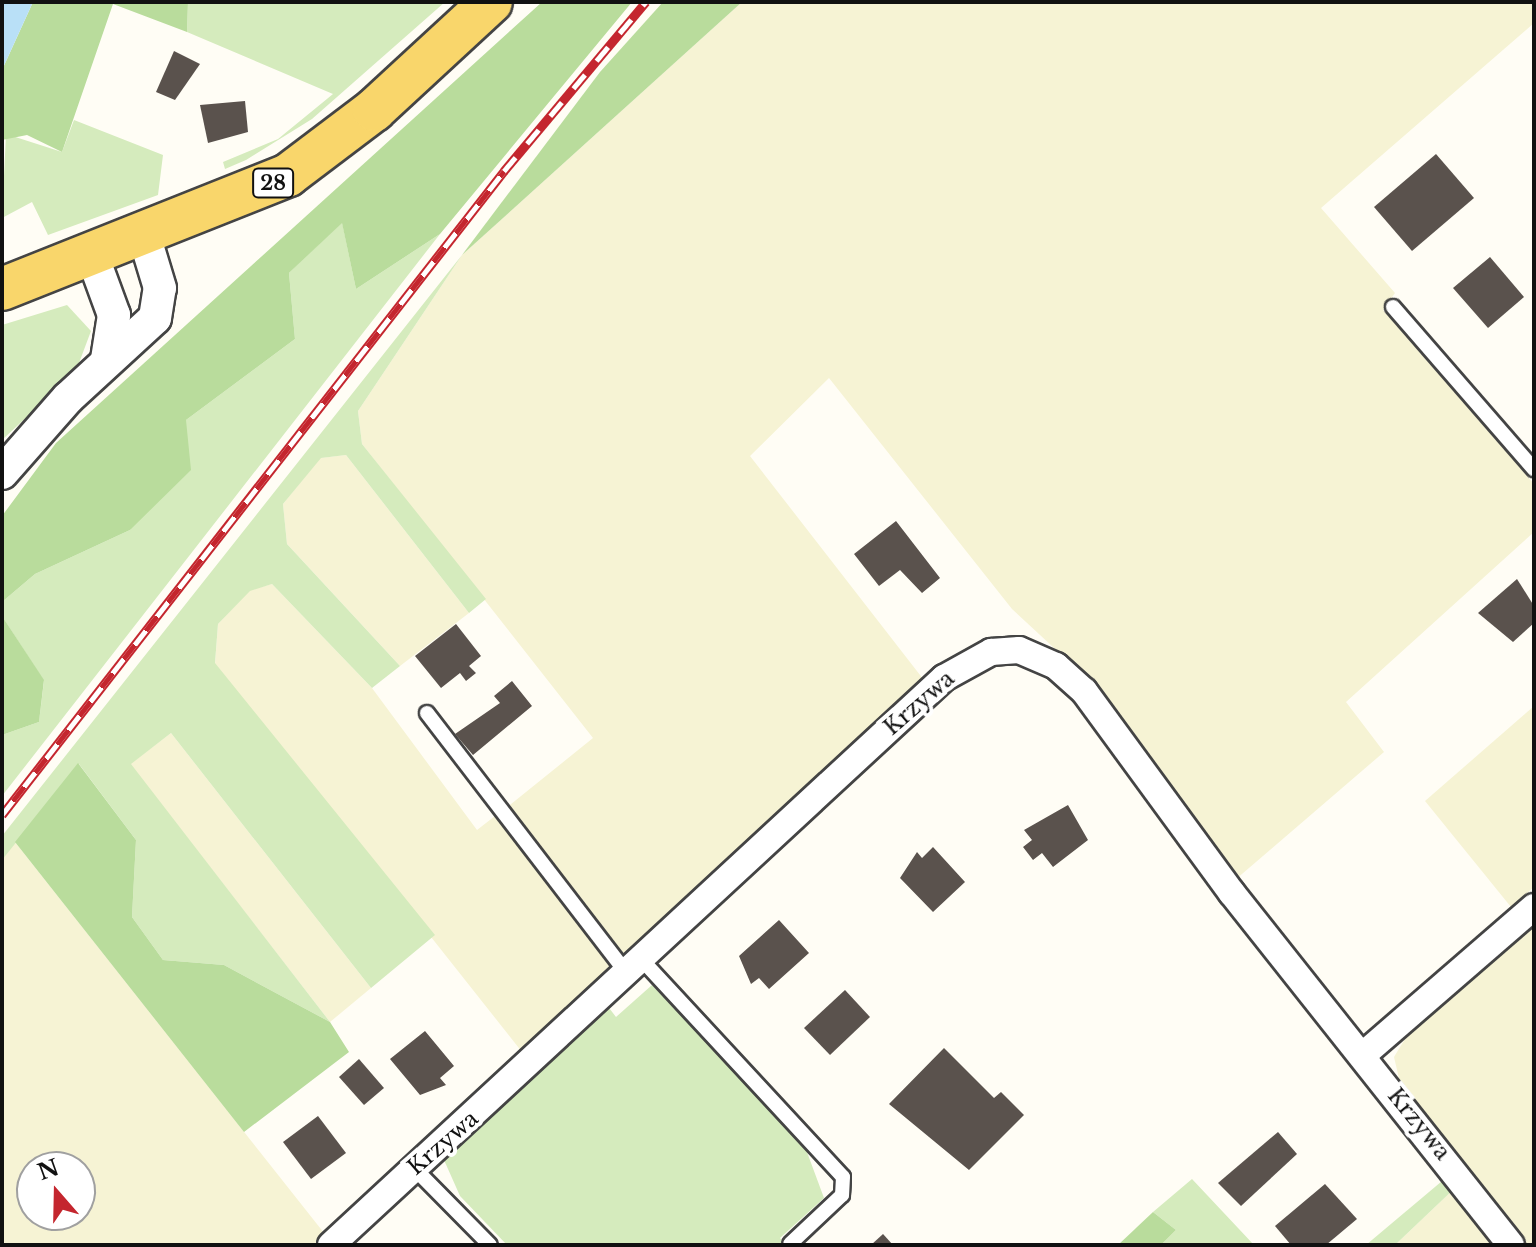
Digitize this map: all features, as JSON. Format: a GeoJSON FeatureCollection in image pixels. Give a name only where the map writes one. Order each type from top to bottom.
{"type":"FeatureCollection","features":[{"type":"Feature","properties":{"kind":"main road","name":"28"},"geometry":{"type":"LineString","coordinates":[[5,288],[144,235],[307,163],[491,2]]}},
{"type":"Feature","properties":{"kind":"street"},"geometry":{"type":"LineString","coordinates":[[2,473],[107,359],[148,328],[158,308],[159,279],[144,235]]}},
{"type":"Feature","properties":{"kind":"street"},"geometry":{"type":"LineString","coordinates":[[92,255],[114,315],[107,359]]}},
{"type":"Feature","properties":{"kind":"street","name":"Krzywa"},"geometry":{"type":"LineString","coordinates":[[331,1245],[636,968],[944,678],[991,652],[1019,650],[1056,666],[1084,691],[1511,1245]]}},
{"type":"Feature","properties":{"kind":"street"},"geometry":{"type":"LineString","coordinates":[[1363,1055],[1534,907]]}},
{"type":"Feature","properties":{"kind":"lane"},"geometry":{"type":"LineString","coordinates":[[1393,307],[1534,469]]}},
{"type":"Feature","properties":{"kind":"lane"},"geometry":{"type":"LineString","coordinates":[[427,713],[636,968],[843,1177],[842,1195],[790,1244]]}},
{"type":"Feature","properties":{"kind":"lane"},"geometry":{"type":"LineString","coordinates":[[414,1168],[490,1245]]}},
{"type":"Feature","properties":{"kind":"shaded area"},"geometry":{"type":"Polygon","coordinates":[[[742,2],[1534,2],[1534,23],[1321,208],[1395,293],[1383,310],[1534,484],[1534,532],[1346,702],[1384,752],[1235,880],[1067,660],[1012,609],[829,378],[750,456],[927,684],[628,961],[505,809],[593,738],[362,444],[358,411],[462,255],[742,2]]]}},
{"type":"Feature","properties":{"kind":"shaded area"},"geometry":{"type":"Polygon","coordinates":[[[346,455],[469,613],[400,666],[287,544],[283,504],[320,458],[346,455]]]}},
{"type":"Feature","properties":{"kind":"shaded area"},"geometry":{"type":"Polygon","coordinates":[[[272,584],[372,688],[477,830],[495,816],[616,974],[526,1057],[215,664],[218,624],[250,590],[272,584]]]}},
{"type":"Feature","properties":{"kind":"shaded area"},"geometry":{"type":"Polygon","coordinates":[[[1534,706],[1534,887],[1511,907],[1425,801],[1534,706]]]}},
{"type":"Feature","properties":{"kind":"shaded area"},"geometry":{"type":"Polygon","coordinates":[[[171,733],[371,988],[330,1022],[130,764],[171,733]]]}},
{"type":"Feature","properties":{"kind":"shaded area"},"geometry":{"type":"Polygon","coordinates":[[[15,842],[328,1238],[321,1245],[2,1245],[2,860],[15,842]]]}},
{"type":"Feature","properties":{"kind":"shaded area"},"geometry":{"type":"Polygon","coordinates":[[[1534,925],[1534,1245],[1521,1245],[1401,1087],[1394,1057],[1408,1034],[1534,925]]]}},
{"type":"Feature","properties":{"kind":"shaded area"},"geometry":{"type":"Polygon","coordinates":[[[1456,1187],[1501,1245],[1395,1245],[1456,1187]]]}},
{"type":"Feature","properties":{"kind":"green space"},"geometry":{"type":"Polygon","coordinates":[[[33,2],[188,2],[187,32],[113,4],[62,152],[27,135],[2,140],[2,70],[33,2]]]}},
{"type":"Feature","properties":{"kind":"green space"},"geometry":{"type":"Polygon","coordinates":[[[188,2],[445,2],[312,119],[246,160],[225,169],[223,162],[278,139],[333,94],[187,32],[188,2]]]}},
{"type":"Feature","properties":{"kind":"green space"},"geometry":{"type":"Polygon","coordinates":[[[542,2],[632,2],[440,234],[356,289],[342,223],[289,273],[295,339],[186,420],[191,470],[130,530],[35,574],[2,602],[2,516],[56,443],[542,2]]]}},
{"type":"Feature","properties":{"kind":"green space"},"geometry":{"type":"Polygon","coordinates":[[[663,2],[742,2],[462,255],[600,72],[663,2]]]}},
{"type":"Feature","properties":{"kind":"green space"},"geometry":{"type":"Polygon","coordinates":[[[74,120],[163,155],[158,195],[48,235],[32,202],[2,218],[6,134],[62,152],[74,120]]]}},
{"type":"Feature","properties":{"kind":"green space"},"geometry":{"type":"Polygon","coordinates":[[[342,222],[356,289],[440,234],[2,796],[2,735],[39,722],[44,681],[2,616],[2,602],[35,574],[130,530],[186,420],[295,339],[289,273],[342,222]]]}},
{"type":"Feature","properties":{"kind":"green space"},"geometry":{"type":"Polygon","coordinates":[[[462,255],[358,411],[362,444],[486,599],[469,613],[346,455],[321,458],[283,504],[287,544],[400,666],[372,688],[272,584],[250,591],[218,624],[215,663],[435,935],[371,988],[171,733],[131,764],[330,1022],[224,965],[163,960],[132,917],[136,840],[79,764],[2,860],[2,836],[462,255]]]}},
{"type":"Feature","properties":{"kind":"green space"},"geometry":{"type":"Polygon","coordinates":[[[67,305],[91,331],[76,371],[2,440],[2,325],[67,305]]]}},
{"type":"Feature","properties":{"kind":"green space"},"geometry":{"type":"Polygon","coordinates":[[[2,616],[44,680],[39,722],[2,735],[2,616]]]}},
{"type":"Feature","properties":{"kind":"green space"},"geometry":{"type":"Polygon","coordinates":[[[78,763],[136,840],[132,917],[163,960],[224,965],[330,1022],[349,1052],[244,1132],[15,842],[78,763]]]}},
{"type":"Feature","properties":{"kind":"green space"},"geometry":{"type":"Polygon","coordinates":[[[652,985],[804,1144],[824,1198],[780,1238],[786,1245],[507,1245],[460,1196],[444,1160],[606,1004],[616,1017],[652,985]]]}},
{"type":"Feature","properties":{"kind":"green space"},"geometry":{"type":"Polygon","coordinates":[[[1448,1176],[1456,1187],[1395,1245],[1366,1245],[1448,1176]]]}},
{"type":"Feature","properties":{"kind":"green space"},"geometry":{"type":"Polygon","coordinates":[[[1192,1179],[1254,1245],[1161,1245],[1176,1230],[1153,1212],[1192,1179]]]}},
{"type":"Feature","properties":{"kind":"green space"},"geometry":{"type":"Polygon","coordinates":[[[1153,1212],[1176,1230],[1161,1245],[1118,1245],[1153,1212]]]}},
{"type":"Feature","properties":{"kind":"water"},"geometry":{"type":"Polygon","coordinates":[[[2,2],[33,2],[2,70],[2,2]]]}},
{"type":"Feature","properties":{"kind":"building"},"geometry":{"type":"Polygon","coordinates":[[[174,51],[200,64],[175,100],[156,92],[174,51]]]}},
{"type":"Feature","properties":{"kind":"building"},"geometry":{"type":"Polygon","coordinates":[[[245,101],[248,132],[208,143],[200,105],[245,101]]]}},
{"type":"Feature","properties":{"kind":"building"},"geometry":{"type":"Polygon","coordinates":[[[1436,154],[1474,198],[1412,251],[1374,207],[1436,154]]]}},
{"type":"Feature","properties":{"kind":"building"},"geometry":{"type":"Polygon","coordinates":[[[1490,257],[1524,297],[1488,328],[1453,288],[1490,257]]]}},
{"type":"Feature","properties":{"kind":"building"},"geometry":{"type":"Polygon","coordinates":[[[896,521],[940,578],[922,593],[900,570],[879,586],[854,554],[896,521]]]}},
{"type":"Feature","properties":{"kind":"building"},"geometry":{"type":"Polygon","coordinates":[[[1517,579],[1534,606],[1534,623],[1513,642],[1478,613],[1517,579]]]}},
{"type":"Feature","properties":{"kind":"building"},"geometry":{"type":"Polygon","coordinates":[[[456,624],[481,656],[469,666],[476,673],[466,681],[460,673],[441,688],[415,656],[456,624]]]}},
{"type":"Feature","properties":{"kind":"building"},"geometry":{"type":"Polygon","coordinates":[[[512,681],[532,706],[473,755],[455,734],[500,703],[494,696],[512,681]]]}},
{"type":"Feature","properties":{"kind":"building"},"geometry":{"type":"Polygon","coordinates":[[[1068,805],[1088,840],[1053,867],[1042,853],[1033,860],[1023,847],[1032,840],[1024,830],[1068,805]]]}},
{"type":"Feature","properties":{"kind":"building"},"geometry":{"type":"Polygon","coordinates":[[[933,847],[965,882],[933,912],[900,878],[917,852],[922,858],[933,847]]]}},
{"type":"Feature","properties":{"kind":"building"},"geometry":{"type":"Polygon","coordinates":[[[779,920],[809,953],[769,989],[759,978],[751,984],[739,956],[779,920]]]}},
{"type":"Feature","properties":{"kind":"building"},"geometry":{"type":"Polygon","coordinates":[[[845,990],[870,1017],[830,1055],[804,1028],[845,990]]]}},
{"type":"Feature","properties":{"kind":"building"},"geometry":{"type":"Polygon","coordinates":[[[425,1031],[454,1066],[440,1078],[446,1085],[420,1095],[390,1059],[425,1031]]]}},
{"type":"Feature","properties":{"kind":"building"},"geometry":{"type":"Polygon","coordinates":[[[944,1048],[994,1098],[1001,1092],[1024,1115],[969,1170],[889,1104],[944,1048]]]}},
{"type":"Feature","properties":{"kind":"building"},"geometry":{"type":"Polygon","coordinates":[[[359,1059],[384,1088],[364,1105],[339,1077],[359,1059]]]}},
{"type":"Feature","properties":{"kind":"building"},"geometry":{"type":"Polygon","coordinates":[[[318,1116],[346,1153],[311,1179],[283,1142],[318,1116]]]}},
{"type":"Feature","properties":{"kind":"building"},"geometry":{"type":"Polygon","coordinates":[[[1278,1132],[1297,1154],[1241,1206],[1218,1183],[1278,1132]]]}},
{"type":"Feature","properties":{"kind":"building"},"geometry":{"type":"Polygon","coordinates":[[[1325,1184],[1357,1219],[1326,1245],[1291,1245],[1275,1226],[1325,1184]]]}},
{"type":"Feature","properties":{"kind":"building"},"geometry":{"type":"Polygon","coordinates":[[[883,1234],[893,1245],[871,1245],[883,1234]]]}},
{"type":"Feature","properties":{"kind":"railway"},"geometry":{"type":"LineString","coordinates":[[2,815],[504,171],[646,2]]}}]}
